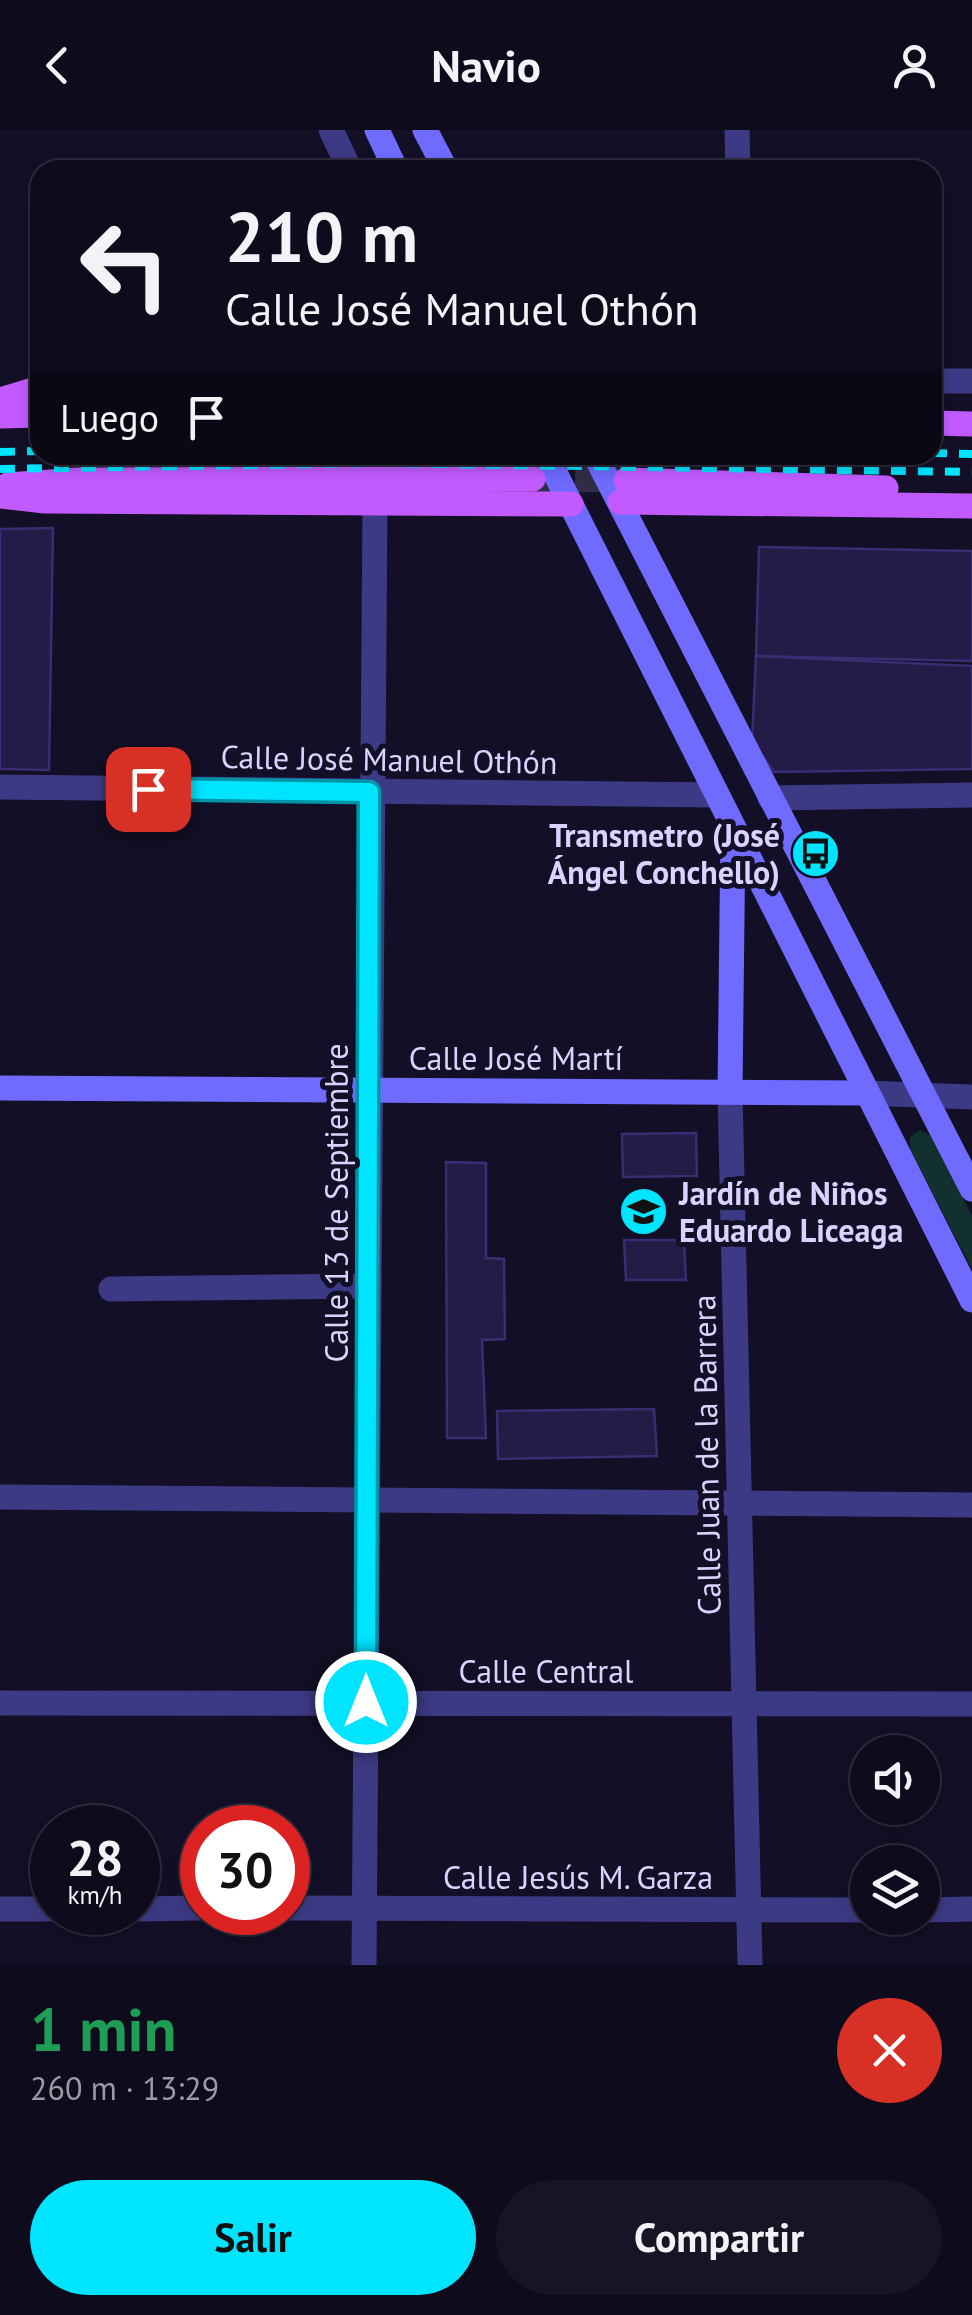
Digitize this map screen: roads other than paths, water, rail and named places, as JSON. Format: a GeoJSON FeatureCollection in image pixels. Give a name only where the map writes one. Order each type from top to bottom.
{"type":"FeatureCollection","features":[{"type":"Feature","properties":{"kind":"main road"},"geometry":{"type":"LineString","coordinates":[[377,130],[391,160]]}},
{"type":"Feature","properties":{"kind":"main road"},"geometry":{"type":"LineString","coordinates":[[425,130],[441,160]]}},
{"type":"Feature","properties":{"kind":"main road"},"geometry":{"type":"LineString","coordinates":[[0,400],[30,391]]}},
{"type":"Feature","properties":{"kind":"main road"},"geometry":{"type":"LineString","coordinates":[[0,416],[30,415]]}},
{"type":"Feature","properties":{"kind":"main road"},"geometry":{"type":"LineString","coordinates":[[942,422],[972,424]]}},
{"type":"Feature","properties":{"kind":"main road"},"geometry":{"type":"LineString","coordinates":[[551,465],[972,1300]]}},
{"type":"Feature","properties":{"kind":"main road"},"geometry":{"type":"LineString","coordinates":[[603,465],[623,491],[770,798],[972,1189]]}},
{"type":"Feature","properties":{"kind":"main road"},"geometry":{"type":"LineString","coordinates":[[0,486],[78,480],[533,479]]}},
{"type":"Feature","properties":{"kind":"main road"},"geometry":{"type":"LineString","coordinates":[[623,491],[972,491]]}},
{"type":"Feature","properties":{"kind":"main road"},"geometry":{"type":"LineString","coordinates":[[623,491],[972,506]]}},
{"type":"Feature","properties":{"kind":"main road"},"geometry":{"type":"LineString","coordinates":[[0,496],[45,501],[571,504]]}},
{"type":"Feature","properties":{"kind":"main road","name":"Calle Juan de la Barrera"},"geometry":{"type":"LineString","coordinates":[[730,1092],[733,824]]}},
{"type":"Feature","properties":{"kind":"main road","name":"Calle José Martí"},"geometry":{"type":"LineString","coordinates":[[0,1088],[866,1093]]}},
{"type":"Feature","properties":{"kind":"street"},"geometry":{"type":"LineString","coordinates":[[331,130],[345,160]]}},
{"type":"Feature","properties":{"kind":"street"},"geometry":{"type":"LineString","coordinates":[[737,130],[738,160]]}},
{"type":"Feature","properties":{"kind":"street"},"geometry":{"type":"LineString","coordinates":[[942,381],[972,382]]}},
{"type":"Feature","properties":{"kind":"street","name":"Calle 13 de Septiembre"},"geometry":{"type":"LineString","coordinates":[[364,1965],[369,792],[375,502]]}},
{"type":"Feature","properties":{"kind":"street","name":"Calle José Manuel Othón"},"geometry":{"type":"LineString","coordinates":[[0,787],[718,795]]}},
{"type":"Feature","properties":{"kind":"street"},"geometry":{"type":"LineString","coordinates":[[770,798],[972,796]]}},
{"type":"Feature","properties":{"kind":"street","name":"Calle Juan de la Barrera"},"geometry":{"type":"LineString","coordinates":[[730,1092],[750,1965]]}},
{"type":"Feature","properties":{"kind":"street","name":"Calle José Martí"},"geometry":{"type":"LineString","coordinates":[[866,1093],[972,1097]]}},
{"type":"Feature","properties":{"kind":"street"},"geometry":{"type":"LineString","coordinates":[[111,1290],[368,1286]]}},
{"type":"Feature","properties":{"kind":"street"},"geometry":{"type":"LineString","coordinates":[[0,1497],[972,1505]]}},
{"type":"Feature","properties":{"kind":"street","name":"Calle Central"},"geometry":{"type":"LineString","coordinates":[[0,1703],[972,1704]]}},
{"type":"Feature","properties":{"kind":"street","name":"Calle Jesús M. Garza"},"geometry":{"type":"LineString","coordinates":[[310,1908],[850,1910]]}},
{"type":"Feature","properties":{"kind":"street"},"geometry":{"type":"LineString","coordinates":[[0,1909],[30,1909]]}},
{"type":"Feature","properties":{"kind":"street"},"geometry":{"type":"LineString","coordinates":[[940,1910],[972,1909]]}},
{"type":"Feature","properties":{"kind":"tunnel"},"geometry":{"type":"LineString","coordinates":[[538,479],[626,480]]}},
{"type":"Feature","properties":{"kind":"railway"},"geometry":{"type":"LineString","coordinates":[[0,452],[30,451]]}},
{"type":"Feature","properties":{"kind":"railway"},"geometry":{"type":"LineString","coordinates":[[942,453],[972,454]]}},
{"type":"Feature","properties":{"kind":"railway"},"geometry":{"type":"LineString","coordinates":[[0,469],[251,465]]}},
{"type":"Feature","properties":{"kind":"railway"},"geometry":{"type":"LineString","coordinates":[[509,465],[972,472]]}},
{"type":"Feature","properties":{"kind":"place","name":"Transmetro (José Ángel Conchello)"},"geometry":{"type":"Point","coordinates":[815,853]}},
{"type":"Feature","properties":{"kind":"place","name":"Jardín de Niños Eduardo Liceaga"},"geometry":{"type":"Point","coordinates":[644,1211]}}]}
